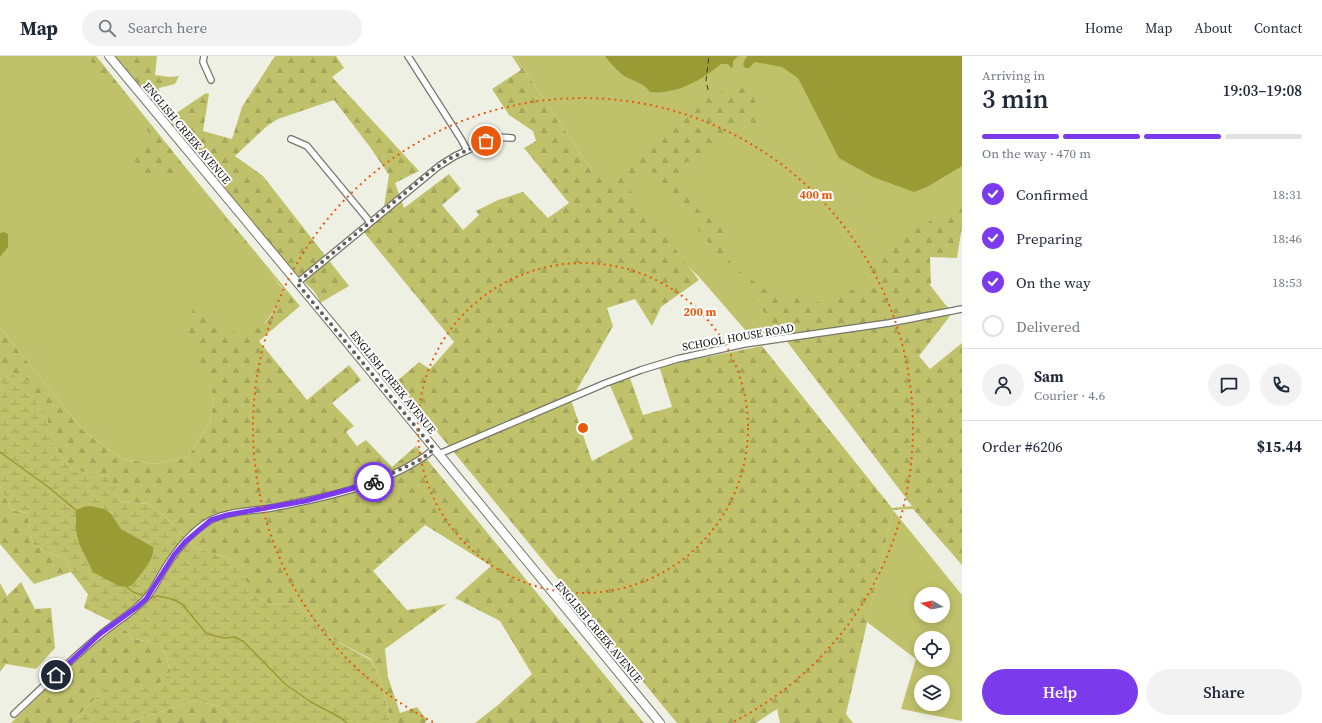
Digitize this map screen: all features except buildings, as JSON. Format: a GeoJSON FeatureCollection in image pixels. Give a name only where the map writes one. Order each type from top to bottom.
{"type":"FeatureCollection","features":[{"type":"Feature","properties":{"kind":"main road","name":"ENGLISH CREEK AVENUE"},"geometry":{"type":"LineString","coordinates":[[109,56],[660,723]]}},
{"type":"Feature","properties":{"kind":"street"},"geometry":{"type":"LineString","coordinates":[[204,56],[203,62],[210,80]]}},
{"type":"Feature","properties":{"kind":"street"},"geometry":{"type":"LineString","coordinates":[[408,56],[467,150]]}},
{"type":"Feature","properties":{"kind":"street"},"geometry":{"type":"LineString","coordinates":[[297,283],[439,166],[467,150],[496,137],[512,138]]}},
{"type":"Feature","properties":{"kind":"street"},"geometry":{"type":"LineString","coordinates":[[291,139],[307,146],[370,222]]}},
{"type":"Feature","properties":{"kind":"street","name":"SCHOOL HOUSE ROAD"},"geometry":{"type":"LineString","coordinates":[[14,714],[96,638],[147,597],[174,555],[185,542],[211,520],[227,515],[297,502],[363,486],[384,478],[436,452],[606,383],[640,370],[677,359],[744,344],[889,323],[962,309]]}},
{"type":"Feature","properties":{"kind":"green space"},"geometry":{"type":"Polygon","coordinates":[[[0,56],[96,56],[286,293],[214,396],[210,422],[188,457],[155,464],[123,459],[84,431],[0,328],[0,56]]]}},
{"type":"Feature","properties":{"kind":"green space"},"geometry":{"type":"Polygon","coordinates":[[[86,56],[96,56],[185,167],[300,306],[259,341],[307,400],[349,365],[361,380],[332,403],[354,426],[346,432],[357,446],[366,440],[392,467],[416,446],[644,723],[475,723],[498,705],[532,674],[500,621],[455,598],[491,566],[425,525],[373,571],[407,610],[447,604],[385,649],[388,677],[400,713],[417,707],[427,720],[425,723],[391,723],[381,680],[371,659],[332,639],[297,603],[269,604],[254,594],[231,559],[194,547],[169,520],[149,504],[120,501],[110,477],[72,470],[48,438],[48,412],[37,408],[8,373],[0,391],[0,328],[84,431],[123,459],[155,464],[188,457],[210,422],[214,396],[185,324],[194,308],[239,335],[266,323],[286,292],[186,174],[145,174],[129,153],[152,136],[86,56]]]}},
{"type":"Feature","properties":{"kind":"green space"},"geometry":{"type":"Polygon","coordinates":[[[113,56],[157,56],[155,75],[170,77],[179,76],[175,84],[159,88],[160,96],[175,114],[206,93],[209,94],[203,131],[232,139],[242,107],[275,56],[336,56],[344,68],[332,77],[419,171],[395,183],[404,208],[449,174],[461,189],[442,205],[463,230],[479,215],[476,211],[498,200],[523,192],[548,218],[569,203],[524,148],[536,141],[533,131],[509,115],[492,89],[521,70],[512,56],[515,56],[592,171],[609,175],[638,155],[654,136],[692,107],[709,97],[727,90],[747,77],[763,125],[749,122],[732,131],[710,156],[676,165],[699,211],[726,231],[731,265],[770,293],[822,303],[866,284],[868,262],[879,250],[962,203],[962,227],[957,258],[930,257],[931,284],[925,285],[953,312],[919,356],[930,369],[962,343],[962,565],[913,509],[893,510],[846,714],[853,723],[780,723],[777,709],[756,723],[677,723],[396,382],[419,362],[430,369],[454,342],[362,230],[383,213],[389,175],[370,147],[334,100],[278,119],[267,126],[235,156],[263,176],[349,286],[320,303],[313,290],[293,272],[113,56]],[[648,167],[623,181],[699,280],[661,307],[652,326],[635,299],[607,308],[613,326],[571,400],[592,461],[633,439],[609,383],[629,375],[643,415],[672,407],[659,366],[762,346],[892,508],[912,506],[782,335],[648,167]]]}},
{"type":"Feature","properties":{"kind":"green space"},"geometry":{"type":"Polygon","coordinates":[[[515,56],[962,56],[962,222],[906,254],[947,307],[753,339],[700,278],[592,171],[515,56]]]}},
{"type":"Feature","properties":{"kind":"green space"},"geometry":{"type":"Polygon","coordinates":[[[8,373],[31,382],[37,408],[48,412],[48,438],[72,470],[111,477],[120,501],[149,504],[169,520],[194,547],[231,559],[255,594],[269,604],[297,603],[332,639],[371,660],[381,680],[391,723],[239,723],[221,706],[192,701],[134,721],[133,723],[72,723],[107,686],[157,686],[171,671],[161,644],[134,639],[123,627],[84,608],[88,594],[71,572],[67,560],[33,545],[27,513],[12,510],[0,487],[0,391],[8,373]]]}},
{"type":"Feature","properties":{"kind":"green space"},"geometry":{"type":"Polygon","coordinates":[[[0,487],[12,510],[27,513],[33,545],[67,560],[71,572],[34,584],[0,544],[0,487]]]}},
{"type":"Feature","properties":{"kind":"green space"},"geometry":{"type":"Polygon","coordinates":[[[893,510],[962,595],[962,721],[901,709],[914,666],[914,667],[950,667],[950,631],[914,631],[914,657],[867,622],[893,510]]]}},
{"type":"Feature","properties":{"kind":"green space"},"geometry":{"type":"Polygon","coordinates":[[[21,582],[35,609],[51,608],[55,648],[36,669],[6,664],[0,672],[0,583],[7,596],[21,582]]]}},
{"type":"Feature","properties":{"kind":"green space"},"geometry":{"type":"Polygon","coordinates":[[[113,622],[123,627],[134,639],[161,644],[171,671],[157,686],[107,686],[72,723],[11,723],[113,622]]]}},
{"type":"Feature","properties":{"kind":"green space"},"geometry":{"type":"Polygon","coordinates":[[[192,701],[221,706],[239,723],[133,723],[134,721],[192,701]]]}},
{"type":"Feature","properties":{"kind":"shaded area"},"geometry":{"type":"Polygon","coordinates":[[[605,56],[738,56],[733,61],[733,67],[731,68],[728,64],[721,64],[706,76],[679,89],[650,92],[642,85],[626,77],[614,67],[605,56]]]}},
{"type":"Feature","properties":{"kind":"shaded area"},"geometry":{"type":"Polygon","coordinates":[[[747,56],[962,56],[962,166],[927,187],[914,192],[873,177],[839,158],[798,78],[782,67],[755,62],[749,68],[745,68],[743,63],[747,56]]]}},
{"type":"Feature","properties":{"kind":"shaded area"},"geometry":{"type":"Polygon","coordinates":[[[4,232],[8,234],[8,247],[0,257],[0,233],[4,232]]]}},
{"type":"Feature","properties":{"kind":"shaded area"},"geometry":{"type":"Polygon","coordinates":[[[91,506],[106,510],[111,514],[121,529],[153,547],[150,561],[132,585],[127,587],[119,586],[93,572],[79,543],[76,531],[76,510],[91,506]]]}},
{"type":"Feature","properties":{"kind":"waterway"},"geometry":{"type":"LineString","coordinates":[[0,452],[47,486],[76,510]]}},
{"type":"Feature","properties":{"kind":"waterway"},"geometry":{"type":"LineString","coordinates":[[127,587],[133,592],[145,596]]}},
{"type":"Feature","properties":{"kind":"waterway"},"geometry":{"type":"LineString","coordinates":[[148,597],[151,598],[157,596],[172,599],[182,604],[206,633],[225,638],[235,637],[244,642],[285,684],[311,702],[341,718],[347,723]]}},
{"type":"Feature","properties":{"kind":"ferry route"},"geometry":{"type":"LineString","coordinates":[[708,90],[706,80],[709,56]]}},
{"type":"Feature","properties":{"kind":"way so far"},"geometry":{"type":"LineString","coordinates":[[374,482],[416,462],[434,449],[297,283],[429,173],[447,160],[486,141]]}},
{"type":"Feature","properties":{"kind":"route"},"geometry":{"type":"LineString","coordinates":[[56,675],[100,634],[146,599],[174,555],[185,542],[211,520],[227,515],[305,501],[374,482]]}}]}
